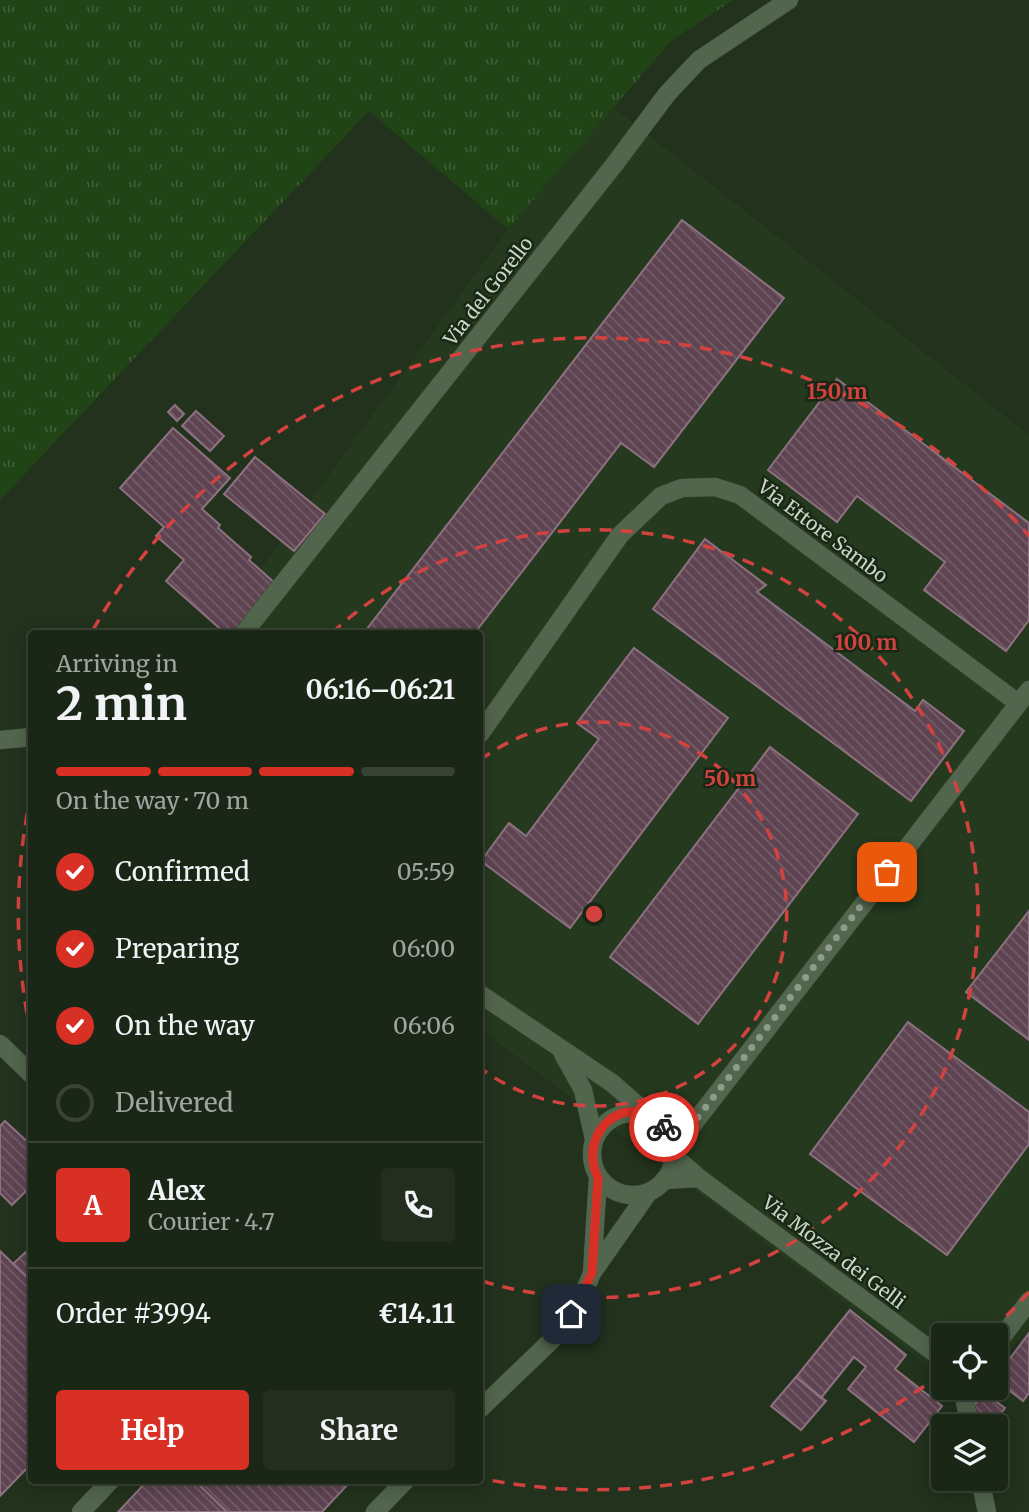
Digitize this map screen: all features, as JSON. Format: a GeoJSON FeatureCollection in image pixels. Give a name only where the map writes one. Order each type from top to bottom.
{"type":"FeatureCollection","features":[{"type":"Feature","properties":{"kind":"street","name":"Via del Gorello"},"geometry":{"type":"LineString","coordinates":[[246,630],[614,165],[667,94],[699,60],[789,0]]}},
{"type":"Feature","properties":{"kind":"street","name":"Via Ettore Sambo"},"geometry":{"type":"LineString","coordinates":[[483,730],[620,535],[661,496],[682,488],[715,487],[740,495],[1023,696],[692,1125],[674,1152]]}},
{"type":"Feature","properties":{"kind":"street"},"geometry":{"type":"LineString","coordinates":[[0,740],[28,737]]}},
{"type":"Feature","properties":{"kind":"street"},"geometry":{"type":"LineString","coordinates":[[483,996],[612,1083],[666,1129],[674,1152],[664,1180],[648,1193],[592,1273],[583,1295],[555,1337],[483,1406]]}},
{"type":"Feature","properties":{"kind":"street"},"geometry":{"type":"LineString","coordinates":[[0,1044],[28,1072]]}},
{"type":"Feature","properties":{"kind":"street"},"geometry":{"type":"LineString","coordinates":[[561,1051],[583,1090],[594,1139],[592,1166],[598,1178],[621,1194],[648,1193]]}},
{"type":"Feature","properties":{"kind":"street"},"geometry":{"type":"LineString","coordinates":[[594,1139],[611,1118],[624,1113],[651,1117]]}},
{"type":"Feature","properties":{"kind":"street"},"geometry":{"type":"LineString","coordinates":[[666,1129],[692,1125]]}},
{"type":"Feature","properties":{"kind":"street","name":"Via Mozza dei Gelli"},"geometry":{"type":"LineString","coordinates":[[674,1152],[699,1178],[931,1350]]}},
{"type":"Feature","properties":{"kind":"street"},"geometry":{"type":"LineString","coordinates":[[592,1273],[598,1178]]}},
{"type":"Feature","properties":{"kind":"street"},"geometry":{"type":"LineString","coordinates":[[664,1180],[699,1178]]}},
{"type":"Feature","properties":{"kind":"street"},"geometry":{"type":"LineString","coordinates":[[1008,1329],[1029,1301]]}},
{"type":"Feature","properties":{"kind":"street"},"geometry":{"type":"LineString","coordinates":[[80,1512],[107,1484]]}},
{"type":"Feature","properties":{"kind":"street"},"geometry":{"type":"LineString","coordinates":[[375,1512],[402,1484]]}},
{"type":"Feature","properties":{"kind":"street"},"geometry":{"type":"LineString","coordinates":[[983,1491],[987,1512]]}},
{"type":"Feature","properties":{"kind":"shaded area"},"geometry":{"type":"Polygon","coordinates":[[[613,107],[1029,435],[1029,1326],[1008,1353],[1008,1323],[931,1323],[931,1368],[483,1031],[483,630],[216,630],[508,229],[613,107]]]}},
{"type":"Feature","properties":{"kind":"green space"},"geometry":{"type":"Polygon","coordinates":[[[0,0],[733,0],[671,41],[508,229],[369,111],[0,500],[0,0]]]}},
{"type":"Feature","properties":{"kind":"building"},"geometry":{"type":"Polygon","coordinates":[[[682,220],[784,298],[654,467],[621,443],[477,630],[366,630],[682,220]]]}},
{"type":"Feature","properties":{"kind":"building"},"geometry":{"type":"Polygon","coordinates":[[[837,379],[1029,523],[1029,620],[1006,651],[924,590],[945,562],[857,496],[837,522],[768,470],[837,379]]]}},
{"type":"Feature","properties":{"kind":"building"},"geometry":{"type":"Polygon","coordinates":[[[175,405],[184,414],[177,421],[168,412],[175,405]]]}},
{"type":"Feature","properties":{"kind":"building"},"geometry":{"type":"Polygon","coordinates":[[[196,411],[224,436],[210,451],[182,426],[196,411]]]}},
{"type":"Feature","properties":{"kind":"building"},"geometry":{"type":"Polygon","coordinates":[[[173,428],[230,478],[202,509],[220,525],[218,528],[251,557],[249,560],[276,584],[236,630],[221,630],[166,581],[184,560],[156,536],[164,527],[120,488],[173,428]]]}},
{"type":"Feature","properties":{"kind":"building"},"geometry":{"type":"Polygon","coordinates":[[[255,457],[325,514],[294,551],[224,494],[255,457]]]}},
{"type":"Feature","properties":{"kind":"building"},"geometry":{"type":"Polygon","coordinates":[[[705,539],[766,585],[757,592],[915,711],[923,700],[964,731],[911,801],[653,609],[705,539]]]}},
{"type":"Feature","properties":{"kind":"building"},"geometry":{"type":"Polygon","coordinates":[[[634,648],[728,718],[570,928],[483,863],[483,858],[509,823],[526,836],[599,739],[577,723],[634,648]]]}},
{"type":"Feature","properties":{"kind":"building"},"geometry":{"type":"Polygon","coordinates":[[[770,747],[858,814],[698,1024],[610,957],[770,747]]]}},
{"type":"Feature","properties":{"kind":"building"},"geometry":{"type":"Polygon","coordinates":[[[1029,911],[1029,1040],[966,992],[1029,911]]]}},
{"type":"Feature","properties":{"kind":"building"},"geometry":{"type":"Polygon","coordinates":[[[908,1022],[1029,1112],[1029,1144],[947,1255],[810,1154],[908,1022]]]}},
{"type":"Feature","properties":{"kind":"building"},"geometry":{"type":"Polygon","coordinates":[[[5,1121],[28,1142],[28,1189],[12,1205],[0,1193],[0,1126],[5,1121]]]}},
{"type":"Feature","properties":{"kind":"building"},"geometry":{"type":"Polygon","coordinates":[[[28,1250],[28,1278],[13,1264],[28,1250]]]}},
{"type":"Feature","properties":{"kind":"building"},"geometry":{"type":"Polygon","coordinates":[[[0,1251],[28,1278],[28,1467],[0,1496],[0,1251]]]}},
{"type":"Feature","properties":{"kind":"building"},"geometry":{"type":"Polygon","coordinates":[[[850,1310],[906,1355],[895,1369],[942,1406],[936,1414],[931,1414],[931,1420],[914,1442],[848,1389],[866,1367],[854,1357],[821,1398],[796,1377],[850,1310]]]}},
{"type":"Feature","properties":{"kind":"building"},"geometry":{"type":"Polygon","coordinates":[[[1029,1333],[1029,1393],[1023,1401],[1008,1389],[1008,1361],[1029,1333]]]}},
{"type":"Feature","properties":{"kind":"building"},"geometry":{"type":"Polygon","coordinates":[[[796,1377],[826,1401],[801,1430],[771,1406],[796,1377]]]}},
{"type":"Feature","properties":{"kind":"building"},"geometry":{"type":"Polygon","coordinates":[[[978,1400],[994,1400],[1005,1408],[1001,1414],[976,1414],[971,1410],[978,1400]]]}},
{"type":"Feature","properties":{"kind":"building"},"geometry":{"type":"Polygon","coordinates":[[[144,1484],[198,1484],[227,1512],[118,1512],[144,1484]]]}},
{"type":"Feature","properties":{"kind":"building"},"geometry":{"type":"Polygon","coordinates":[[[198,1484],[348,1484],[322,1512],[227,1512],[198,1484]]]}},
{"type":"Feature","properties":{"kind":"way so far"},"geometry":{"type":"LineString","coordinates":[[664,1127],[666,1129],[692,1125],[887,872]]}},
{"type":"Feature","properties":{"kind":"route"},"geometry":{"type":"LineString","coordinates":[[571,1314],[592,1273],[598,1178],[592,1166],[594,1139],[601,1127],[611,1118],[624,1113],[651,1117],[664,1127]]}}]}
